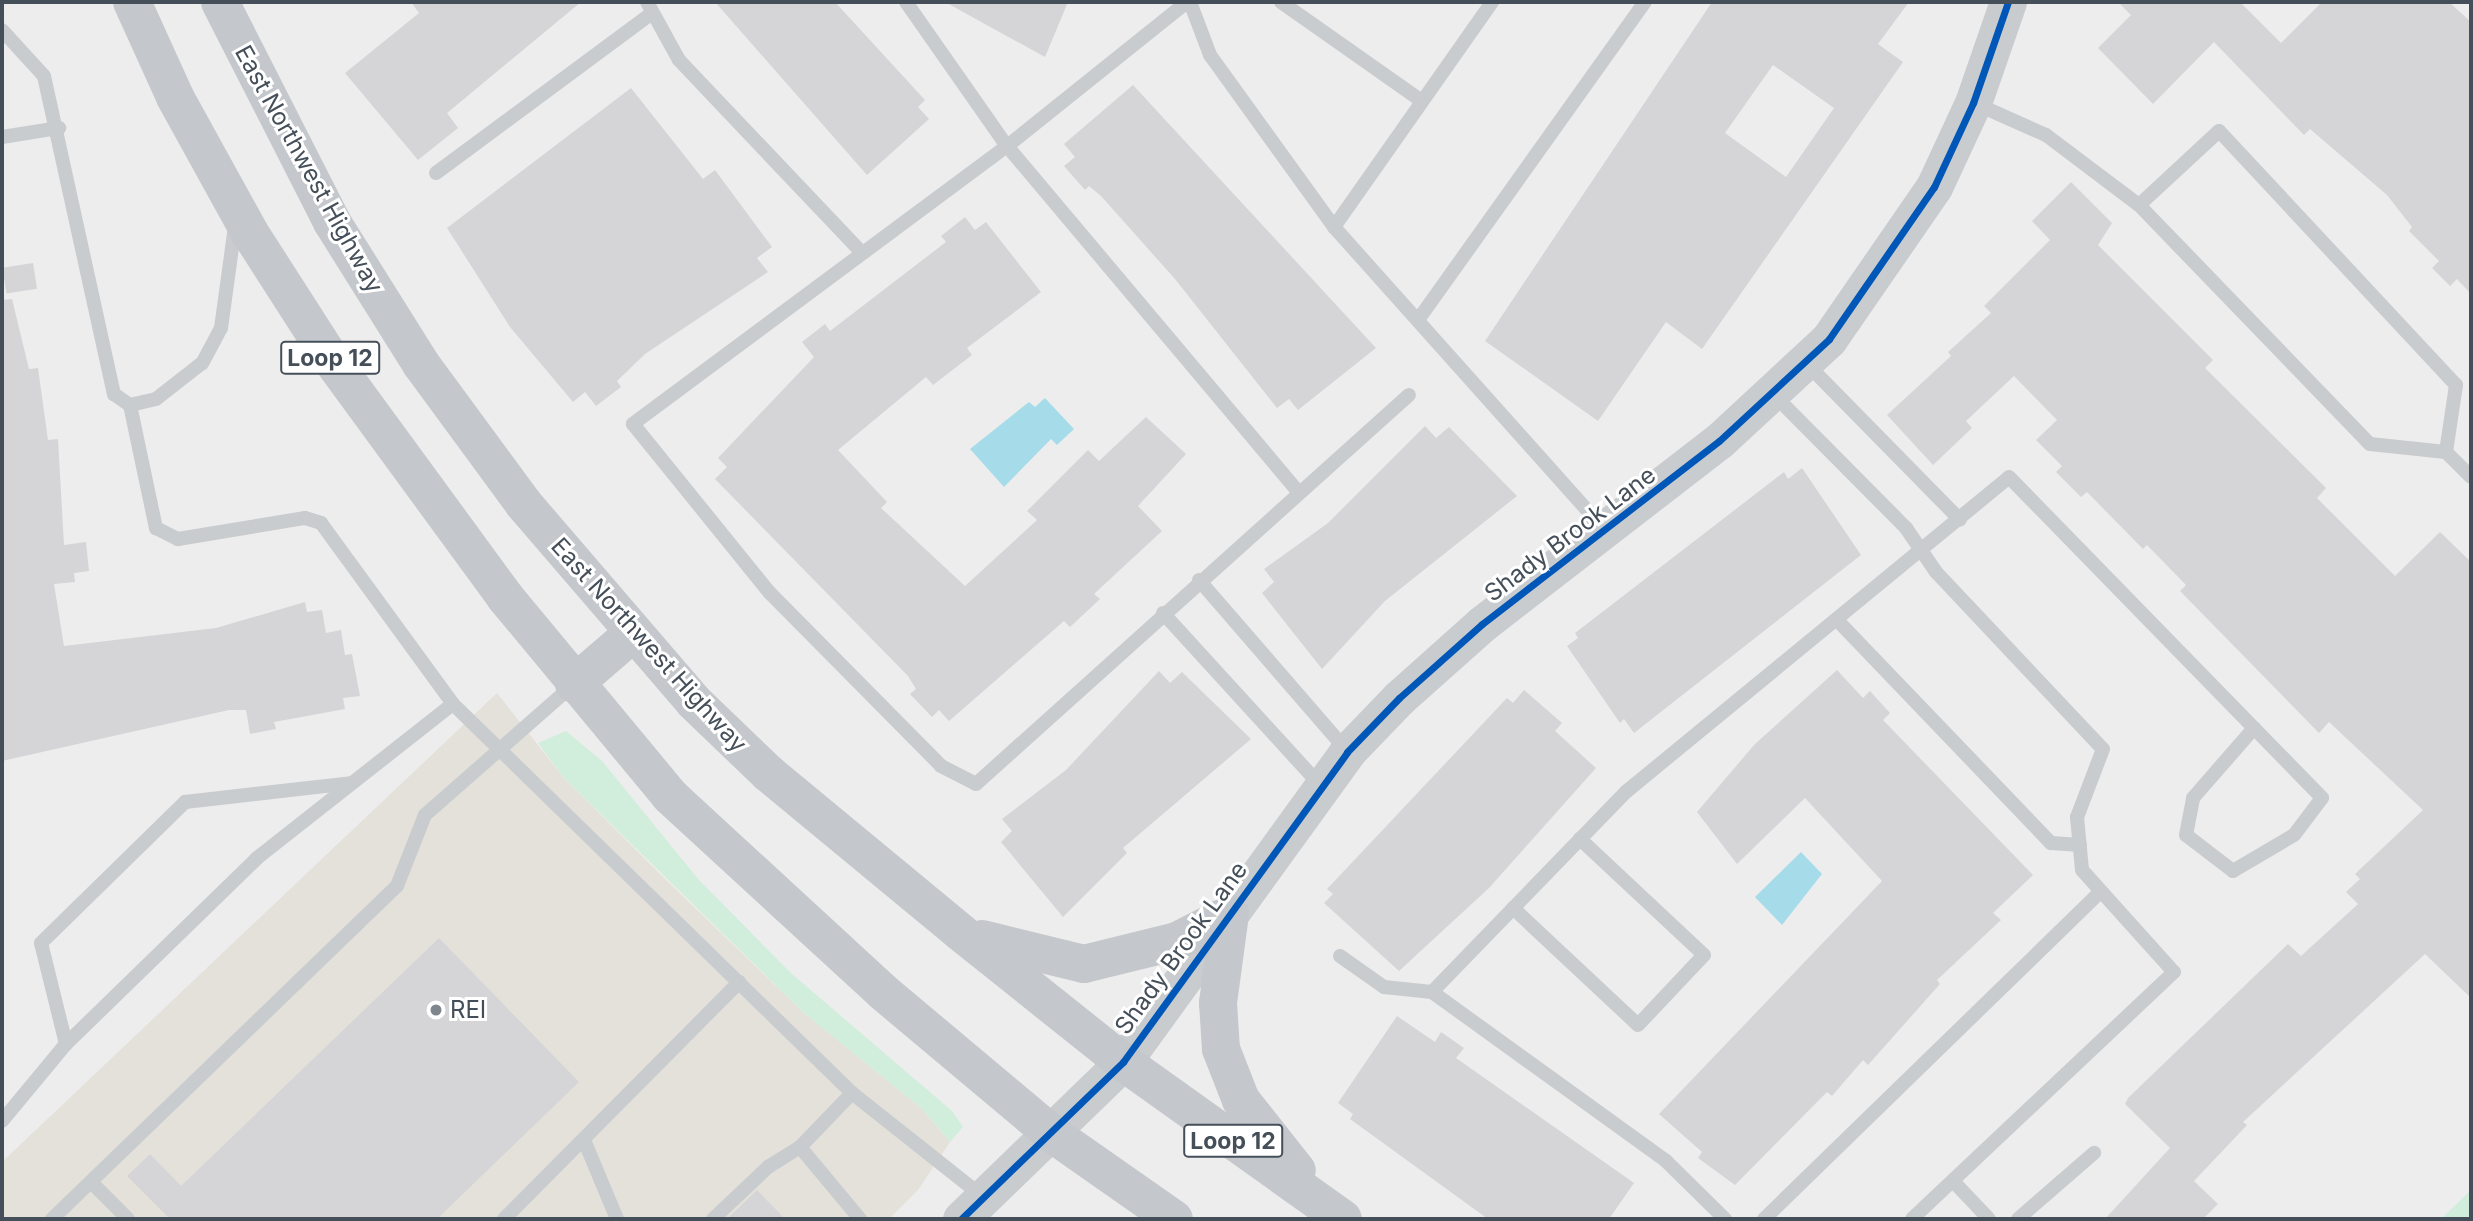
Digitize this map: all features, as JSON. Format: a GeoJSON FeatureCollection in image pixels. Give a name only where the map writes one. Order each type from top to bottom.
{"type":"FeatureCollection","features":[{"type":"Feature","properties":{"kind":"main road","name":"Loop 12"},"geometry":{"type":"LineString","coordinates":[[132,2],[236,207],[414,478],[574,684],[670,796],[767,891],[1051,1133],[1174,1219]]}},
{"type":"Feature","properties":{"kind":"main road","name":"East Northwest Highway"},"geometry":{"type":"LineString","coordinates":[[220,2],[332,222],[421,364],[523,503],[633,634],[768,773],[960,932],[1123,1062],[1344,1219]]}},
{"type":"Feature","properties":{"kind":"main road"},"geometry":{"type":"LineString","coordinates":[[574,684],[633,634]]}},
{"type":"Feature","properties":{"kind":"main road"},"geometry":{"type":"LineString","coordinates":[[960,932],[1084,964],[1177,941],[1230,914]]}},
{"type":"Feature","properties":{"kind":"main road"},"geometry":{"type":"LineString","coordinates":[[1230,914],[1218,1003],[1226,1062],[1241,1100],[1344,1219]]}},
{"type":"Feature","properties":{"kind":"street","name":"Shady Brook Lane"},"geometry":{"type":"LineString","coordinates":[[972,1208],[1123,1062],[1346,752],[1482,624],[1607,533],[1773,394],[1805,362],[1912,225],[1973,103],[2008,2]]}},
{"type":"Feature","properties":{"kind":"lane"},"geometry":{"type":"LineString","coordinates":[[906,2],[1007,146],[1297,491]]}},
{"type":"Feature","properties":{"kind":"lane"},"geometry":{"type":"LineString","coordinates":[[919,18],[926,2]]}},
{"type":"Feature","properties":{"kind":"lane"},"geometry":{"type":"LineString","coordinates":[[1409,395],[1297,491],[976,784],[941,765],[769,593],[633,424],[859,250],[1007,146],[1188,2],[1210,55],[1334,227],[1607,533]]}},
{"type":"Feature","properties":{"kind":"lane"},"geometry":{"type":"LineString","coordinates":[[1280,2],[1422,101]]}},
{"type":"Feature","properties":{"kind":"lane"},"geometry":{"type":"LineString","coordinates":[[1334,227],[1492,2]]}},
{"type":"Feature","properties":{"kind":"lane"},"geometry":{"type":"LineString","coordinates":[[1419,320],[1645,2]]}},
{"type":"Feature","properties":{"kind":"lane"},"geometry":{"type":"LineString","coordinates":[[436,173],[649,7],[679,60],[859,250]]}},
{"type":"Feature","properties":{"kind":"lane"},"geometry":{"type":"LineString","coordinates":[[2,30],[44,76],[59,128],[114,394],[130,405],[156,528],[178,539],[315,519],[453,704],[972,1208]]}},
{"type":"Feature","properties":{"kind":"lane"},"geometry":{"type":"LineString","coordinates":[[1973,103],[2046,135],[2139,205],[2370,444],[2446,452],[2471,477]]}},
{"type":"Feature","properties":{"kind":"lane"},"geometry":{"type":"LineString","coordinates":[[2,137],[59,128]]}},
{"type":"Feature","properties":{"kind":"lane"},"geometry":{"type":"LineString","coordinates":[[2139,205],[2219,131],[2456,384],[2446,452]]}},
{"type":"Feature","properties":{"kind":"lane"},"geometry":{"type":"LineString","coordinates":[[130,405],[156,399],[202,363],[221,328],[236,207]]}},
{"type":"Feature","properties":{"kind":"lane"},"geometry":{"type":"LineString","coordinates":[[1805,362],[1960,520]]}},
{"type":"Feature","properties":{"kind":"lane"},"geometry":{"type":"LineString","coordinates":[[1773,394],[2104,748],[2077,817],[2082,870],[2174,972],[1912,1219]]}},
{"type":"Feature","properties":{"kind":"lane"},"geometry":{"type":"LineString","coordinates":[[1432,992],[1627,791],[1923,552],[2009,477],[2254,728],[2322,798],[2294,835],[2233,871],[2186,835],[2193,798],[2254,728]]}},
{"type":"Feature","properties":{"kind":"lane"},"geometry":{"type":"LineString","coordinates":[[1199,580],[1346,752]]}},
{"type":"Feature","properties":{"kind":"lane"},"geometry":{"type":"LineString","coordinates":[[1163,613],[1321,786]]}},
{"type":"Feature","properties":{"kind":"lane"},"geometry":{"type":"LineString","coordinates":[[1838,621],[2051,843],[2080,845]]}},
{"type":"Feature","properties":{"kind":"lane"},"geometry":{"type":"LineString","coordinates":[[52,1219],[397,886],[425,816],[502,751],[574,684]]}},
{"type":"Feature","properties":{"kind":"lane"},"geometry":{"type":"LineString","coordinates":[[2,1121],[66,1044],[257,858],[453,704]]}},
{"type":"Feature","properties":{"kind":"lane"},"geometry":{"type":"LineString","coordinates":[[66,1044],[41,943],[185,802],[352,783]]}},
{"type":"Feature","properties":{"kind":"lane"},"geometry":{"type":"LineString","coordinates":[[1513,908],[1638,1025],[1704,955],[1580,839]]}},
{"type":"Feature","properties":{"kind":"lane"},"geometry":{"type":"LineString","coordinates":[[1764,1219],[2101,891]]}},
{"type":"Feature","properties":{"kind":"lane"},"geometry":{"type":"LineString","coordinates":[[1340,956],[1384,987],[1432,992],[1666,1161],[1725,1219]]}},
{"type":"Feature","properties":{"kind":"lane"},"geometry":{"type":"LineString","coordinates":[[504,1219],[739,982]]}},
{"type":"Feature","properties":{"kind":"lane"},"geometry":{"type":"LineString","coordinates":[[713,1219],[768,1167],[800,1147],[852,1093]]}},
{"type":"Feature","properties":{"kind":"lane"},"geometry":{"type":"LineString","coordinates":[[584,1140],[617,1219]]}},
{"type":"Feature","properties":{"kind":"lane"},"geometry":{"type":"LineString","coordinates":[[800,1147],[860,1219]]}},
{"type":"Feature","properties":{"kind":"lane"},"geometry":{"type":"LineString","coordinates":[[2018,1219],[2094,1153]]}},
{"type":"Feature","properties":{"kind":"lane"},"geometry":{"type":"LineString","coordinates":[[1952,1181],[1989,1219]]}},
{"type":"Feature","properties":{"kind":"lane"},"geometry":{"type":"LineString","coordinates":[[91,1182],[128,1219]]}},
{"type":"Feature","properties":{"kind":"shaded area"},"geometry":{"type":"Polygon","coordinates":[[[497,693],[563,777],[660,874],[804,1013],[921,1108],[950,1142],[918,1190],[889,1219],[2,1219],[2,1162],[497,693]]]}},
{"type":"Feature","properties":{"kind":"green space"},"geometry":{"type":"Polygon","coordinates":[[[566,731],[602,761],[699,880],[792,974],[952,1111],[963,1127],[950,1142],[921,1108],[804,1013],[563,777],[538,743],[566,731]]]}},
{"type":"Feature","properties":{"kind":"green space"},"geometry":{"type":"Polygon","coordinates":[[[2471,1190],[2471,1219],[2441,1219],[2471,1190]]]}},
{"type":"Feature","properties":{"kind":"water"},"geometry":{"type":"Polygon","coordinates":[[[1045,398],[1074,429],[1057,445],[1051,439],[1004,487],[970,449],[1029,402],[1035,407],[1045,398]]]}},
{"type":"Feature","properties":{"kind":"water"},"geometry":{"type":"Polygon","coordinates":[[[1801,852],[1822,874],[1782,925],[1755,897],[1801,852]]]}},
{"type":"Feature","properties":{"kind":"building"},"geometry":{"type":"Polygon","coordinates":[[[411,2],[581,2],[447,113],[458,128],[418,160],[345,73],[419,13],[411,2]]]}},
{"type":"Feature","properties":{"kind":"building"},"geometry":{"type":"Polygon","coordinates":[[[715,2],[835,2],[925,100],[918,107],[929,119],[867,175],[715,2]]]}},
{"type":"Feature","properties":{"kind":"building"},"geometry":{"type":"Polygon","coordinates":[[[945,2],[1068,2],[1045,57],[945,2]]]}},
{"type":"Feature","properties":{"kind":"building"},"geometry":{"type":"Polygon","coordinates":[[[1712,2],[1909,2],[1878,44],[1903,62],[1702,349],[1666,322],[1598,421],[1485,341],[1712,2]],[[1773,65],[1725,133],[1786,177],[1834,108],[1773,65]]]}},
{"type":"Feature","properties":{"kind":"building"},"geometry":{"type":"Polygon","coordinates":[[[2118,2],[2240,2],[2281,43],[2322,2],[2449,2],[2471,22],[2471,294],[2457,279],[2450,286],[2432,268],[2439,261],[2409,231],[2412,227],[2387,195],[2310,129],[2304,135],[2214,42],[2153,104],[2098,48],[2131,15],[2118,2]]]}},
{"type":"Feature","properties":{"kind":"building"},"geometry":{"type":"Polygon","coordinates":[[[1133,85],[1376,348],[1298,410],[1289,399],[1277,408],[1175,279],[1101,196],[1089,186],[1085,190],[1064,166],[1075,157],[1064,144],[1133,85]]]}},
{"type":"Feature","properties":{"kind":"building"},"geometry":{"type":"Polygon","coordinates":[[[631,88],[703,179],[715,170],[772,247],[757,258],[768,272],[645,354],[617,381],[621,387],[596,406],[585,392],[573,402],[510,327],[447,228],[631,88]]]}},
{"type":"Feature","properties":{"kind":"building"},"geometry":{"type":"Polygon","coordinates":[[[2071,182],[2112,223],[2098,245],[2213,360],[2205,368],[2326,488],[2317,498],[2395,576],[2440,532],[2471,562],[2471,998],[2425,954],[2243,1122],[2247,1125],[2194,1181],[2218,1204],[2203,1219],[2105,1219],[2170,1148],[2125,1104],[2128,1098],[2288,944],[2301,956],[2358,904],[2346,892],[2360,879],[2355,874],[2423,810],[2329,722],[2319,733],[2180,591],[2186,585],[2147,545],[2143,549],[2087,492],[2081,497],[2056,472],[2062,466],[2036,440],[2057,420],[2014,376],[1966,421],[1972,428],[1933,465],[1887,415],[1951,356],[1948,352],[1991,313],[1984,306],[2050,240],[2032,221],[2071,182]]]}},
{"type":"Feature","properties":{"kind":"building"},"geometry":{"type":"Polygon","coordinates":[[[965,217],[975,230],[986,222],[1041,292],[967,348],[972,355],[933,385],[926,377],[838,450],[887,502],[881,508],[965,586],[1037,520],[1027,511],[1088,450],[1099,461],[1146,417],[1186,454],[1138,506],[1162,531],[1094,594],[1100,599],[1070,627],[1064,621],[949,721],[939,710],[932,717],[910,694],[916,689],[908,676],[715,479],[727,467],[718,458],[814,357],[802,342],[825,324],[830,331],[946,242],[941,236],[965,217]]]}},
{"type":"Feature","properties":{"kind":"building"},"geometry":{"type":"Polygon","coordinates":[[[33,263],[37,289],[6,294],[2,268],[33,263]]]}},
{"type":"Feature","properties":{"kind":"building"},"geometry":{"type":"Polygon","coordinates":[[[12,299],[29,369],[38,368],[48,440],[58,439],[64,545],[86,542],[89,571],[74,573],[75,582],[54,584],[64,646],[216,628],[305,602],[307,612],[322,610],[326,633],[341,630],[345,655],[352,654],[360,696],[343,698],[345,709],[274,722],[276,729],[250,734],[246,710],[229,710],[2,761],[2,300],[12,299]]]}},
{"type":"Feature","properties":{"kind":"building"},"geometry":{"type":"Polygon","coordinates":[[[1425,426],[1436,438],[1449,427],[1517,496],[1385,601],[1322,669],[1262,593],[1274,582],[1264,569],[1328,523],[1425,426]]]}},
{"type":"Feature","properties":{"kind":"building"},"geometry":{"type":"Polygon","coordinates":[[[1802,468],[1861,555],[1634,733],[1624,719],[1620,723],[1567,646],[1578,638],[1575,633],[1784,472],[1788,479],[1802,468]]]}},
{"type":"Feature","properties":{"kind":"building"},"geometry":{"type":"Polygon","coordinates":[[[1837,670],[1863,698],[1870,691],[1890,713],[1883,720],[2033,875],[1993,913],[2001,920],[1937,980],[1940,984],[1868,1065],[1863,1060],[1832,1096],[1827,1092],[1735,1185],[1698,1158],[1702,1152],[1659,1114],[1882,881],[1805,798],[1737,864],[1697,812],[1754,745],[1837,670]]]}},
{"type":"Feature","properties":{"kind":"building"},"geometry":{"type":"Polygon","coordinates":[[[1159,671],[1170,683],[1182,672],[1251,739],[1123,848],[1127,853],[1063,917],[1001,842],[1012,831],[1002,819],[1066,770],[1159,671]]]}},
{"type":"Feature","properties":{"kind":"building"},"geometry":{"type":"Polygon","coordinates":[[[1524,690],[1562,723],[1555,731],[1596,768],[1489,888],[1399,971],[1324,903],[1333,894],[1327,889],[1507,698],[1513,703],[1524,690]]]}},
{"type":"Feature","properties":{"kind":"building","name":"REI"},"geometry":{"type":"Polygon","coordinates":[[[439,938],[579,1082],[437,1219],[170,1219],[127,1176],[150,1154],[181,1186],[439,938]]]}},
{"type":"Feature","properties":{"kind":"building"},"geometry":{"type":"Polygon","coordinates":[[[1397,1016],[1435,1042],[1441,1032],[1464,1048],[1456,1058],[1634,1183],[1609,1219],[1488,1219],[1350,1119],[1353,1114],[1338,1103],[1397,1016]]]}},
{"type":"Feature","properties":{"kind":"building"},"geometry":{"type":"Polygon","coordinates":[[[757,1190],[785,1219],[727,1219],[757,1190]]]}},
{"type":"Feature","properties":{"kind":"cycle path"},"geometry":{"type":"LineString","coordinates":[[961,1219],[1123,1062],[1347,752],[1399,698],[1482,624],[1719,441],[1829,339],[1934,187],[1973,103],[2008,2]]}},
{"type":"Feature","properties":{"kind":"place","name":"REI"},"geometry":{"type":"Point","coordinates":[436,1010]}}]}
